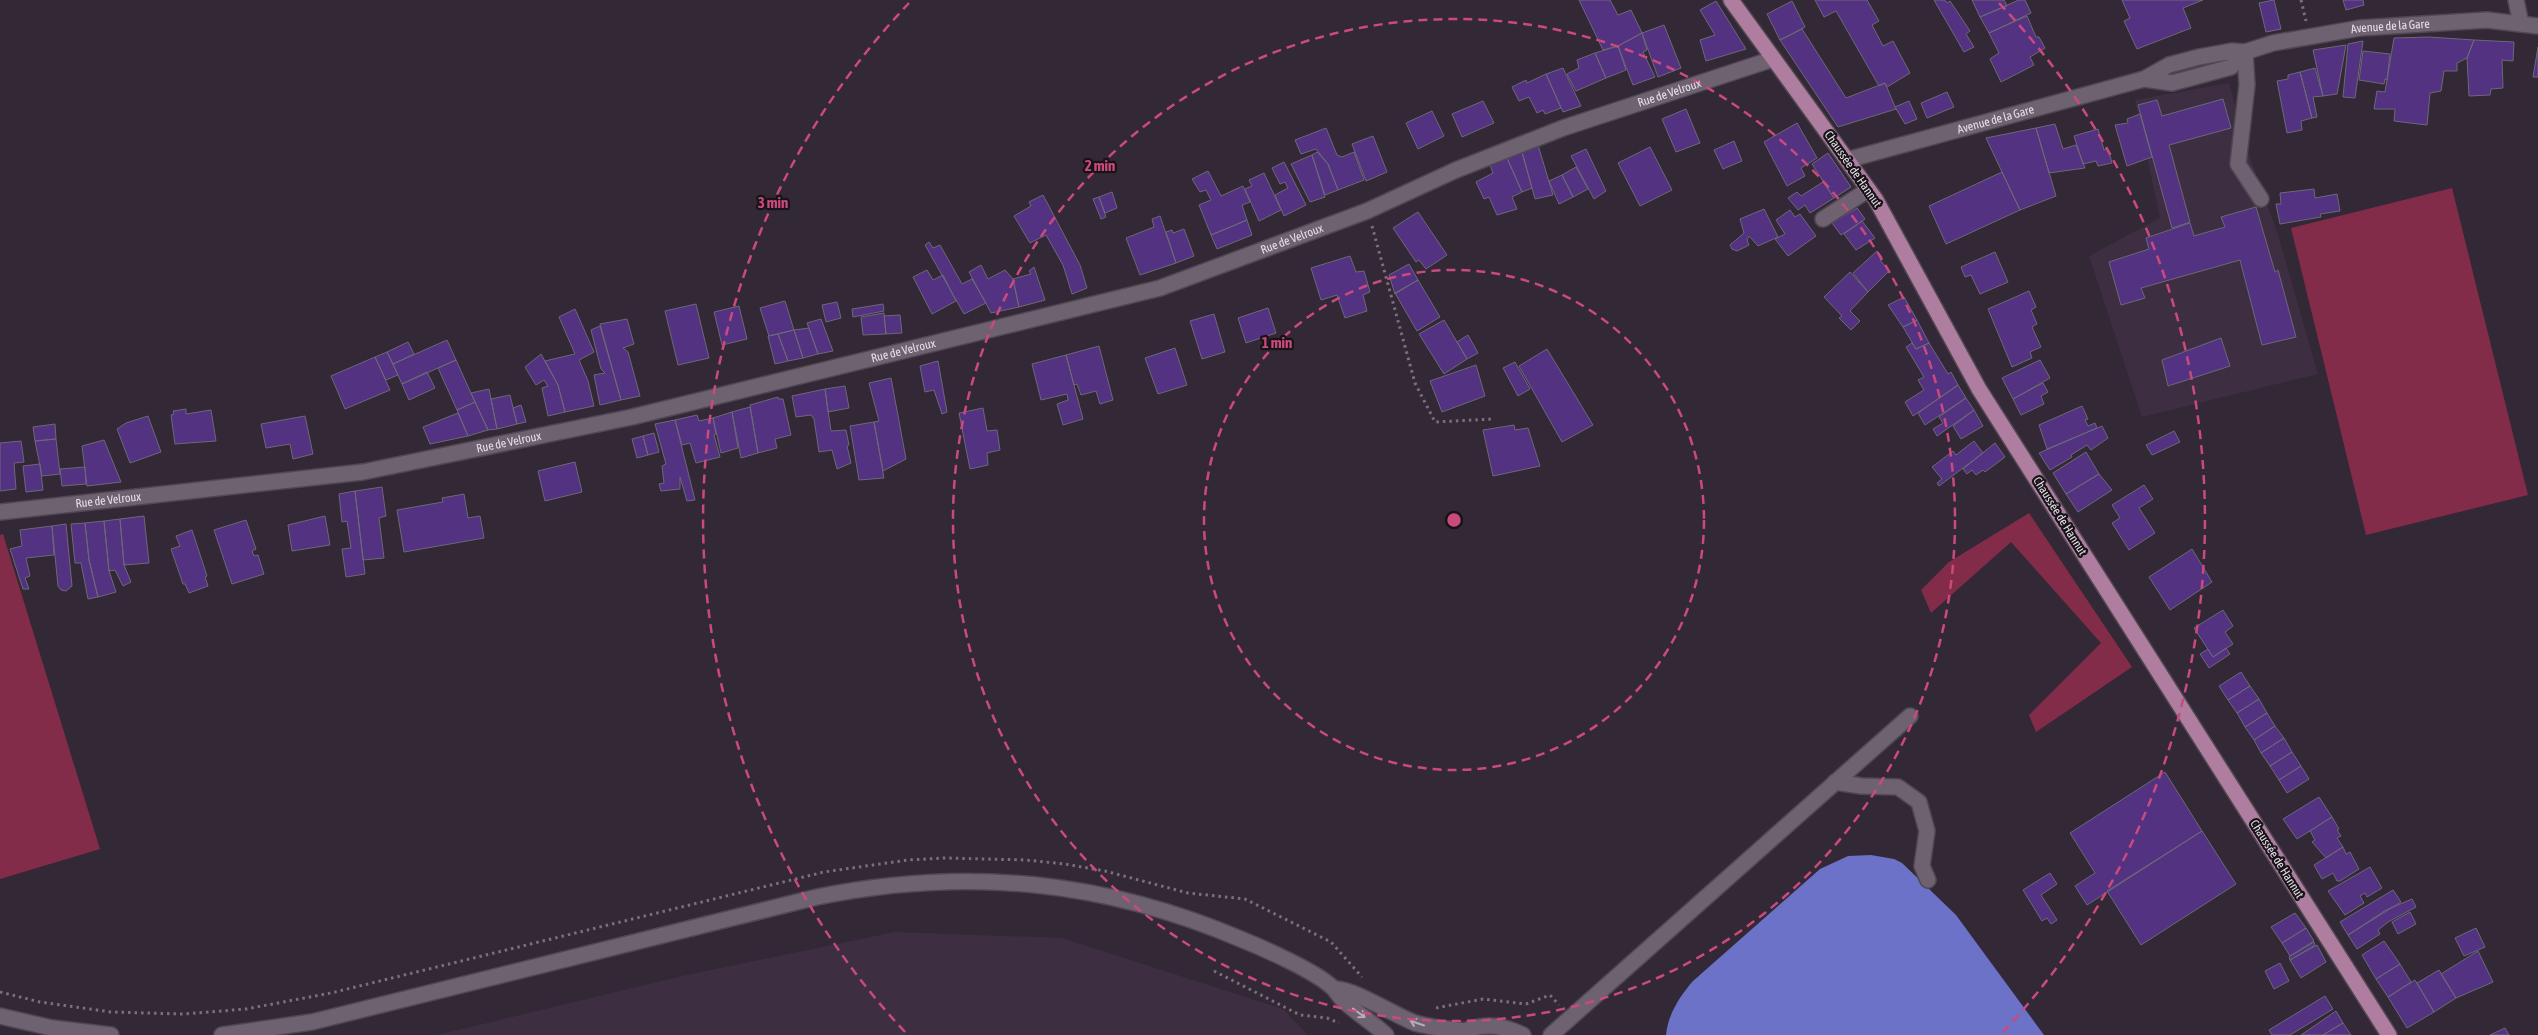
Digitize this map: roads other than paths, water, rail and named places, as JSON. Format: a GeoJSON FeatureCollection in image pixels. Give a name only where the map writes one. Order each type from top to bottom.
{"type":"FeatureCollection","features":[{"type":"Feature","properties":{"kind":"main road","name":"Chaussée de Hannut"},"geometry":{"type":"LineString","coordinates":[[1730,0],[1868,190],[1980,388],[2387,1034]]}},
{"type":"Feature","properties":{"kind":"street"},"geometry":{"type":"LineString","coordinates":[[2516,0],[2521,24]]}},
{"type":"Feature","properties":{"kind":"street","name":"Avenue de la Gare"},"geometry":{"type":"LineString","coordinates":[[1847,160],[2144,79],[2168,65],[2199,57],[2232,51],[2245,52],[2273,43],[2360,28],[2487,20],[2538,26]]}},
{"type":"Feature","properties":{"kind":"street"},"geometry":{"type":"LineString","coordinates":[[2245,52],[2247,85],[2238,164],[2261,199]]}},
{"type":"Feature","properties":{"kind":"street","name":"Rue de Velroux"},"geometry":{"type":"LineString","coordinates":[[0,512],[363,472],[632,417],[1160,288],[1367,211],[1456,170],[1563,128],[1773,59]]}},
{"type":"Feature","properties":{"kind":"street"},"geometry":{"type":"LineString","coordinates":[[1823,219],[1868,190]]}},
{"type":"Feature","properties":{"kind":"street"},"geometry":{"type":"LineString","coordinates":[[1551,1035],[1910,716]]}},
{"type":"Feature","properties":{"kind":"street"},"geometry":{"type":"LineString","coordinates":[[1835,782],[1861,786],[1898,787],[1920,802],[1927,831],[1922,866],[1928,880]]}},
{"type":"Feature","properties":{"kind":"street"},"geometry":{"type":"LineString","coordinates":[[222,1035],[312,1022],[817,897],[860,889],[956,880],[1001,881],[1056,886],[1116,897],[1157,908],[1258,946],[1335,989],[1348,990],[1415,1023],[1461,1033],[1480,1026],[1496,1026],[1512,1029],[1523,1035]]}},
{"type":"Feature","properties":{"kind":"street"},"geometry":{"type":"LineString","coordinates":[[1335,989],[1337,995],[1345,1003],[1386,1035]]}},
{"type":"Feature","properties":{"kind":"street"},"geometry":{"type":"LineString","coordinates":[[0,1016],[52,1028],[110,1035]]}},
{"type":"Feature","properties":{"kind":"water"},"geometry":{"type":"Polygon","coordinates":[[[1871,855],[1894,859],[1902,863],[1956,915],[2044,1035],[1666,1035],[1669,1020],[1675,1006],[1693,981],[1820,869],[1848,856],[1871,855]]]}}]}
